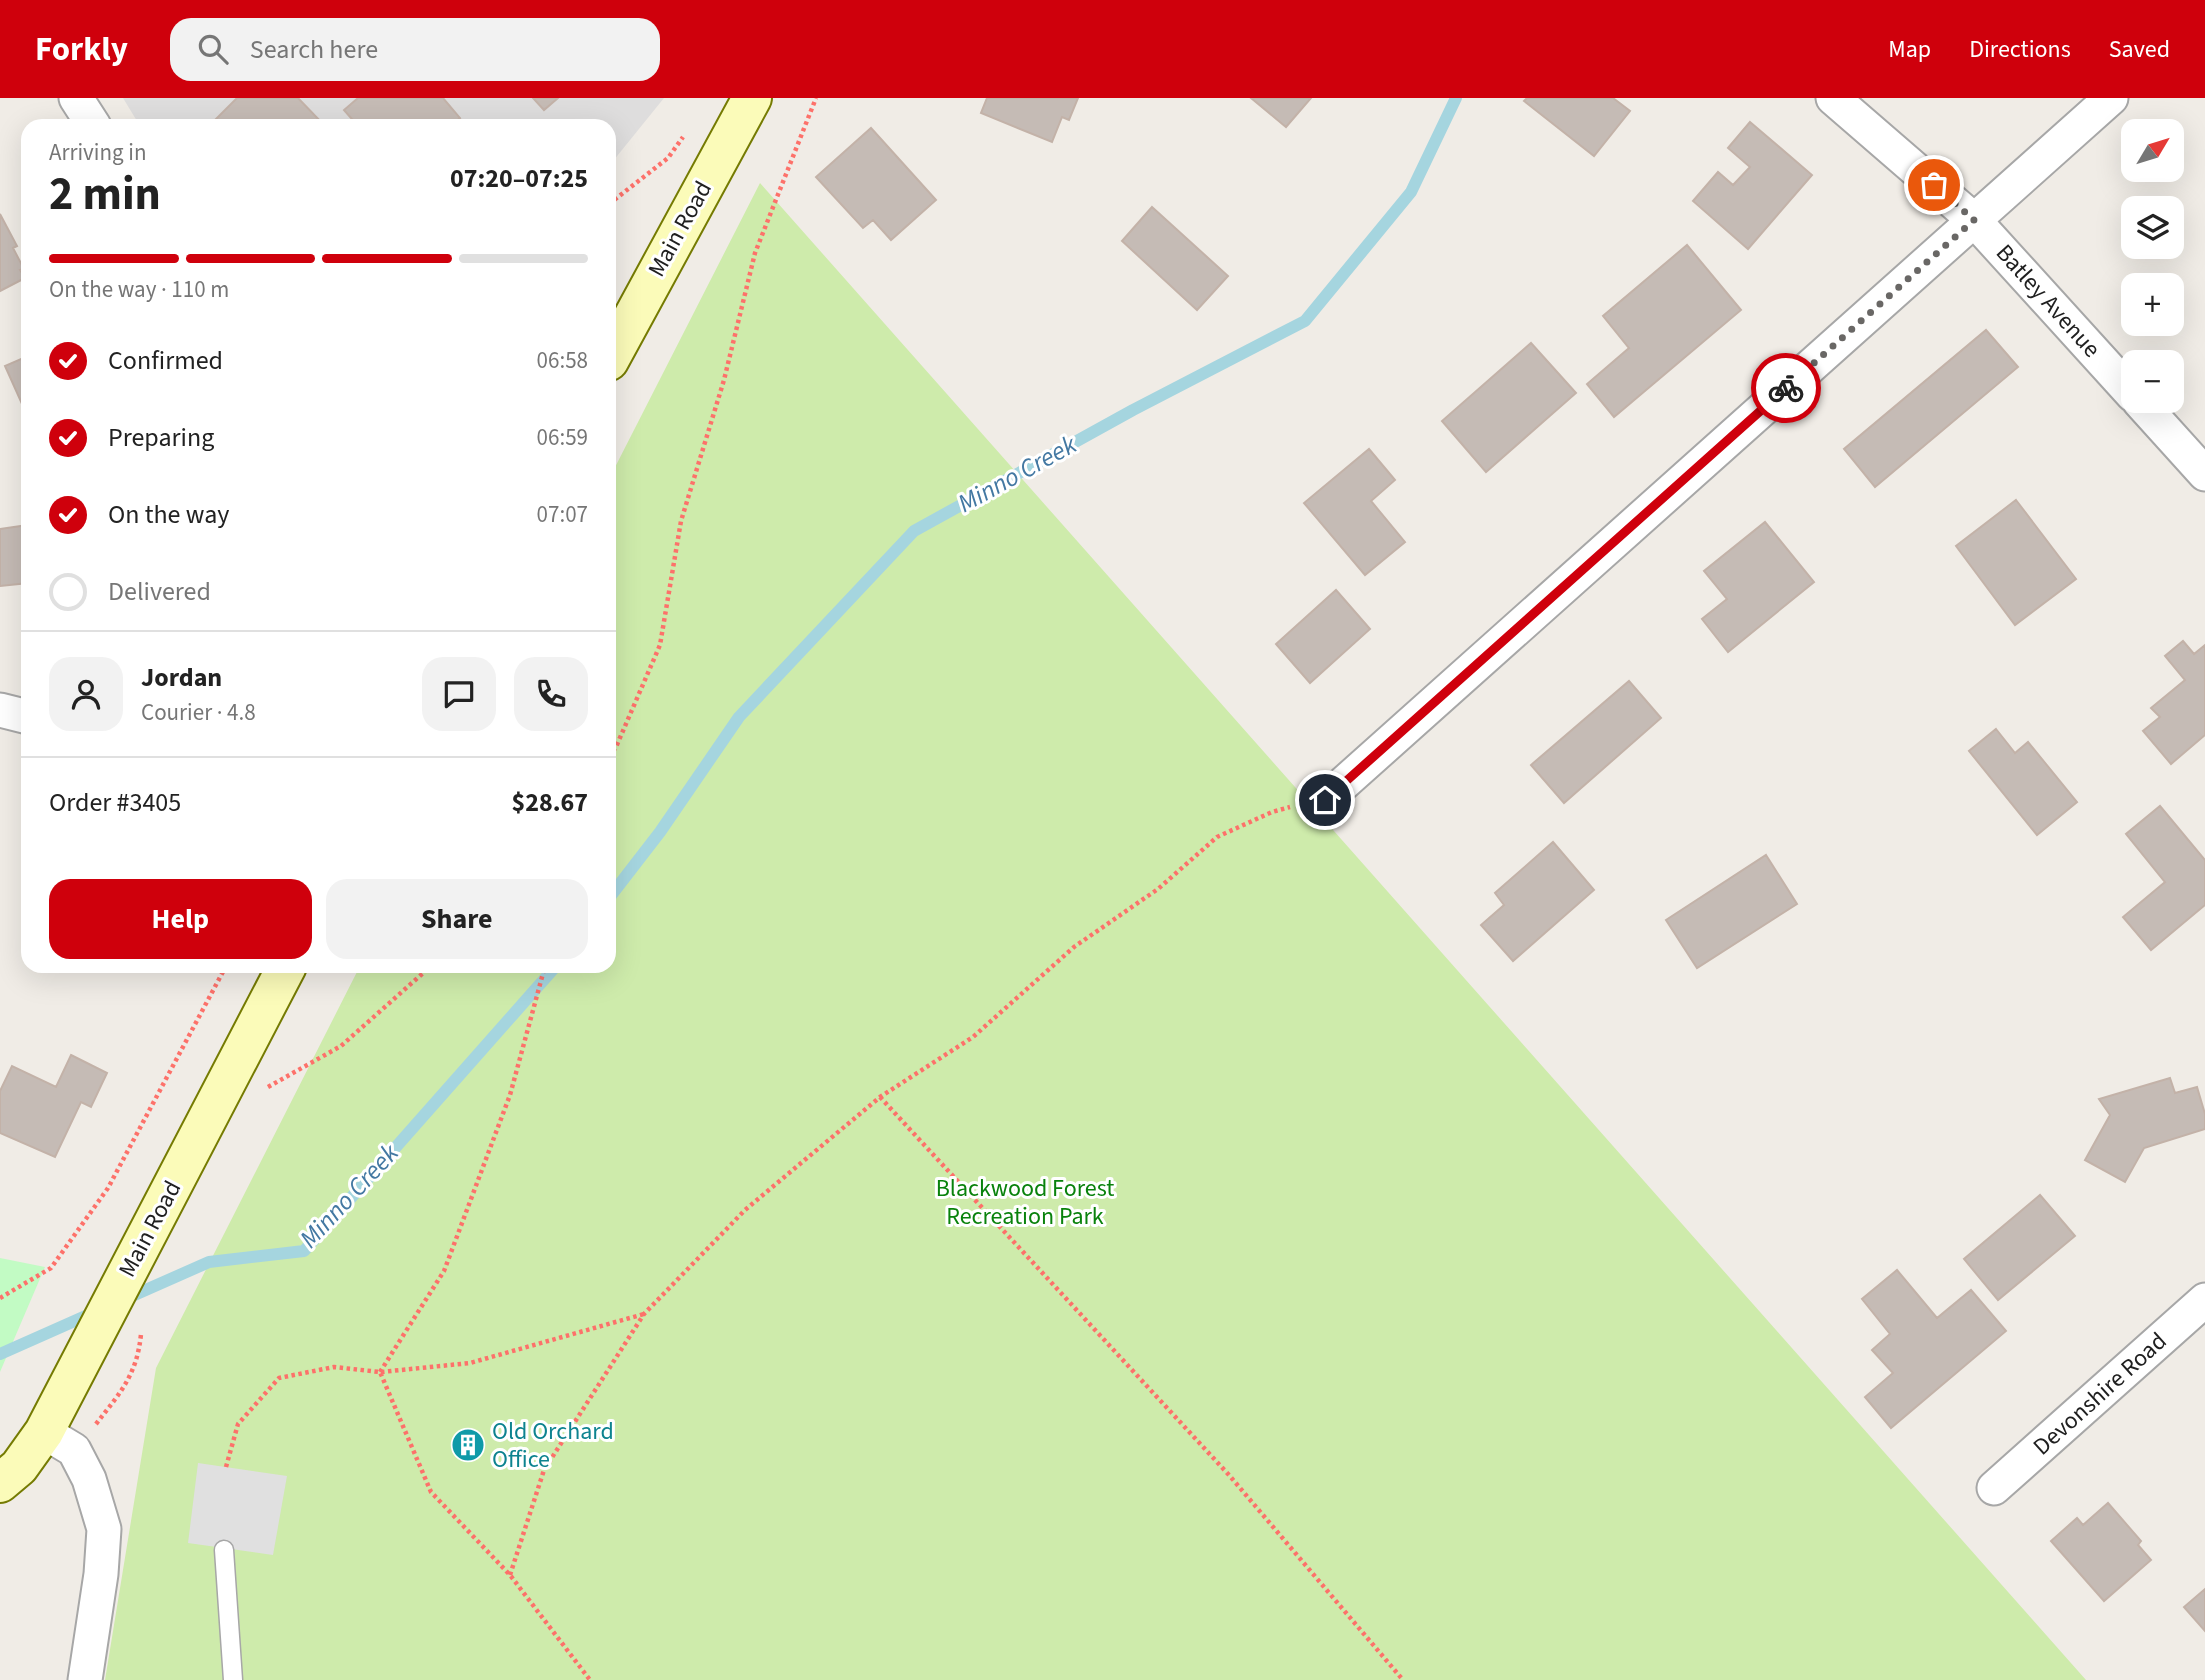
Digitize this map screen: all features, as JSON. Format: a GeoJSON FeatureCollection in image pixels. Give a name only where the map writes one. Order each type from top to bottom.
{"type":"FeatureCollection","features":[{"type":"Feature","properties":{"kind":"main road","name":"Main Road"},"geometry":{"type":"LineString","coordinates":[[618,330],[752,98]]}},
{"type":"Feature","properties":{"kind":"main road","name":"Main Road"},"geometry":{"type":"LineString","coordinates":[[0,1483],[19,1467],[44,1432],[283,973]]}},
{"type":"Feature","properties":{"kind":"street"},"geometry":{"type":"LineString","coordinates":[[76,98],[90,119]]}},
{"type":"Feature","properties":{"kind":"street","name":"Batley Avenue"},"geometry":{"type":"LineString","coordinates":[[1833,98],[1974,220],[2121,382]]}},
{"type":"Feature","properties":{"kind":"street"},"geometry":{"type":"LineString","coordinates":[[1325,800],[2110,98]]}},
{"type":"Feature","properties":{"kind":"street"},"geometry":{"type":"LineString","coordinates":[[2150,413],[2205,474]]}},
{"type":"Feature","properties":{"kind":"street"},"geometry":{"type":"LineString","coordinates":[[0,710],[21,715]]}},
{"type":"Feature","properties":{"kind":"street","name":"Devonshire Road"},"geometry":{"type":"LineString","coordinates":[[1994,1488],[2205,1300]]}},
{"type":"Feature","properties":{"kind":"street"},"geometry":{"type":"LineString","coordinates":[[44,1432],[74,1450],[89,1479],[104,1529],[101,1574],[85,1680]]}},
{"type":"Feature","properties":{"kind":"lane"},"geometry":{"type":"LineString","coordinates":[[224,1549],[233,1680]]}},
{"type":"Feature","properties":{"kind":"path"},"geometry":{"type":"LineString","coordinates":[[616,747],[660,645],[681,521],[724,380],[755,253],[816,98]]}},
{"type":"Feature","properties":{"kind":"path"},"geometry":{"type":"LineString","coordinates":[[616,199],[668,158],[689,128]]}},
{"type":"Feature","properties":{"kind":"path"},"geometry":{"type":"LineString","coordinates":[[510,1575],[544,1470],[644,1314],[745,1210],[880,1097],[974,1037],[1074,947],[1158,889],[1217,837],[1272,812],[1325,800]]}},
{"type":"Feature","properties":{"kind":"path"},"geometry":{"type":"LineString","coordinates":[[0,1298],[51,1268],[108,1188],[222,973]]}},
{"type":"Feature","properties":{"kind":"path"},"geometry":{"type":"LineString","coordinates":[[259,1092],[341,1046],[423,973]]}},
{"type":"Feature","properties":{"kind":"path"},"geometry":{"type":"LineString","coordinates":[[380,1373],[444,1271],[510,1095],[543,973]]}},
{"type":"Feature","properties":{"kind":"path"},"geometry":{"type":"LineString","coordinates":[[880,1097],[1229,1475],[1403,1680]]}},
{"type":"Feature","properties":{"kind":"path"},"geometry":{"type":"LineString","coordinates":[[226,1468],[238,1424],[279,1378],[334,1367],[380,1373],[470,1363],[644,1314]]}},
{"type":"Feature","properties":{"kind":"path"},"geometry":{"type":"LineString","coordinates":[[380,1373],[431,1492],[510,1575],[590,1680]]}},
{"type":"Feature","properties":{"kind":"shaded area"},"geometry":{"type":"Polygon","coordinates":[[[123,98],[664,98],[616,157],[616,119],[136,119],[123,98]]]}},
{"type":"Feature","properties":{"kind":"shaded area"},"geometry":{"type":"Polygon","coordinates":[[[198,1463],[287,1476],[273,1555],[188,1543],[198,1463]]]}},
{"type":"Feature","properties":{"kind":"green space","name":"Blackwood Forest Recreation Park"},"geometry":{"type":"Polygon","coordinates":[[[760,183],[2086,1680],[105,1680],[156,1368],[356,973],[616,973],[616,465],[760,183]]]}},
{"type":"Feature","properties":{"kind":"green space"},"geometry":{"type":"Polygon","coordinates":[[[0,1258],[45,1267],[0,1372],[0,1258]]]}},
{"type":"Feature","properties":{"kind":"building"},"geometry":{"type":"Polygon","coordinates":[[[237,98],[298,98],[318,119],[216,119],[237,98]]]}},
{"type":"Feature","properties":{"kind":"building"},"geometry":{"type":"Polygon","coordinates":[[[358,98],[443,98],[460,118],[352,119],[344,110],[358,98]]]}},
{"type":"Feature","properties":{"kind":"building"},"geometry":{"type":"Polygon","coordinates":[[[533,98],[558,98],[544,110],[533,98]]]}},
{"type":"Feature","properties":{"kind":"building"},"geometry":{"type":"Polygon","coordinates":[[[987,98],[1078,98],[1069,120],[1062,117],[1052,142],[981,113],[987,98]]]}},
{"type":"Feature","properties":{"kind":"building"},"geometry":{"type":"Polygon","coordinates":[[[1251,98],[1311,98],[1286,127],[1251,98]]]}},
{"type":"Feature","properties":{"kind":"building"},"geometry":{"type":"Polygon","coordinates":[[[1527,98],[1613,98],[1630,111],[1594,156],[1524,101],[1527,98]]]}},
{"type":"Feature","properties":{"kind":"building"},"geometry":{"type":"Polygon","coordinates":[[[1750,122],[1812,175],[1748,249],[1693,201],[1718,172],[1733,185],[1750,167],[1728,148],[1750,122]]]}},
{"type":"Feature","properties":{"kind":"building"},"geometry":{"type":"Polygon","coordinates":[[[871,128],[936,200],[891,240],[873,220],[863,228],[816,177],[871,128]]]}},
{"type":"Feature","properties":{"kind":"building"},"geometry":{"type":"Polygon","coordinates":[[[1152,207],[1228,276],[1197,310],[1122,241],[1152,207]]]}},
{"type":"Feature","properties":{"kind":"building"},"geometry":{"type":"Polygon","coordinates":[[[0,214],[17,246],[13,248],[21,263],[21,280],[0,291],[0,214]]]}},
{"type":"Feature","properties":{"kind":"building"},"geometry":{"type":"Polygon","coordinates":[[[1687,245],[1741,310],[1614,417],[1587,384],[1629,348],[1603,316],[1687,245]]]}},
{"type":"Feature","properties":{"kind":"building"},"geometry":{"type":"Polygon","coordinates":[[[1986,330],[2018,367],[1875,487],[1844,449],[1986,330]]]}},
{"type":"Feature","properties":{"kind":"building"},"geometry":{"type":"Polygon","coordinates":[[[1531,343],[1576,393],[1486,472],[1442,421],[1531,343]]]}},
{"type":"Feature","properties":{"kind":"building"},"geometry":{"type":"Polygon","coordinates":[[[21,359],[21,402],[5,366],[21,359]]]}},
{"type":"Feature","properties":{"kind":"building"},"geometry":{"type":"Polygon","coordinates":[[[1369,449],[1395,480],[1371,501],[1405,542],[1365,575],[1304,503],[1369,449]]]}},
{"type":"Feature","properties":{"kind":"building"},"geometry":{"type":"Polygon","coordinates":[[[2016,500],[2076,579],[2015,625],[1956,546],[2016,500]]]}},
{"type":"Feature","properties":{"kind":"building"},"geometry":{"type":"Polygon","coordinates":[[[1765,522],[1814,582],[1728,652],[1702,619],[1727,599],[1704,571],[1765,522]]]}},
{"type":"Feature","properties":{"kind":"building"},"geometry":{"type":"Polygon","coordinates":[[[21,526],[21,584],[0,586],[0,529],[21,526]]]}},
{"type":"Feature","properties":{"kind":"building"},"geometry":{"type":"Polygon","coordinates":[[[1336,590],[1370,629],[1310,683],[1276,644],[1336,590]]]}},
{"type":"Feature","properties":{"kind":"building"},"geometry":{"type":"Polygon","coordinates":[[[2183,641],[2194,654],[2205,645],[2205,735],[2171,764],[2143,731],[2160,717],[2151,708],[2185,680],[2165,656],[2183,641]]]}},
{"type":"Feature","properties":{"kind":"building"},"geometry":{"type":"Polygon","coordinates":[[[1629,681],[1661,718],[1564,803],[1531,765],[1629,681]]]}},
{"type":"Feature","properties":{"kind":"building"},"geometry":{"type":"Polygon","coordinates":[[[1996,729],[2015,753],[2028,742],[2077,802],[2037,835],[1969,751],[1996,729]]]}},
{"type":"Feature","properties":{"kind":"building"},"geometry":{"type":"Polygon","coordinates":[[[2160,806],[2205,860],[2205,905],[2151,950],[2123,917],[2165,882],[2126,834],[2160,806]]]}},
{"type":"Feature","properties":{"kind":"building"},"geometry":{"type":"Polygon","coordinates":[[[1553,842],[1594,890],[1513,961],[1481,925],[1504,905],[1495,893],[1553,842]]]}},
{"type":"Feature","properties":{"kind":"building"},"geometry":{"type":"Polygon","coordinates":[[[1766,855],[1797,904],[1697,968],[1666,920],[1766,855]]]}},
{"type":"Feature","properties":{"kind":"building"},"geometry":{"type":"Polygon","coordinates":[[[71,1055],[107,1073],[91,1107],[81,1102],[55,1157],[0,1133],[0,1091],[12,1066],[56,1087],[71,1055]]]}},
{"type":"Feature","properties":{"kind":"building"},"geometry":{"type":"Polygon","coordinates":[[[2170,1078],[2175,1093],[2197,1087],[2205,1114],[2205,1129],[2144,1148],[2125,1182],[2085,1160],[2110,1115],[2099,1099],[2170,1078]]]}},
{"type":"Feature","properties":{"kind":"building"},"geometry":{"type":"Polygon","coordinates":[[[2040,1195],[2075,1236],[1998,1300],[1964,1259],[2040,1195]]]}},
{"type":"Feature","properties":{"kind":"building"},"geometry":{"type":"Polygon","coordinates":[[[1897,1270],[1937,1318],[1971,1290],[2006,1331],[1891,1428],[1865,1397],[1893,1373],[1872,1350],[1890,1334],[1862,1299],[1897,1270]]]}},
{"type":"Feature","properties":{"kind":"building","name":"Old Orchard Office"},"geometry":{"type":"Polygon","coordinates":[[[469,1430],[483,1449],[468,1460],[454,1441],[469,1430]]]}},
{"type":"Feature","properties":{"kind":"building"},"geometry":{"type":"Polygon","coordinates":[[[2108,1503],[2141,1541],[2138,1545],[2151,1560],[2104,1601],[2051,1541],[2077,1518],[2083,1525],[2108,1503]]]}},
{"type":"Feature","properties":{"kind":"building"},"geometry":{"type":"Polygon","coordinates":[[[2205,1589],[2205,1631],[2184,1607],[2205,1589]]]}},
{"type":"Feature","properties":{"kind":"waterway","name":"Minno Creek"},"geometry":{"type":"LineString","coordinates":[[616,889],[660,832],[739,717],[914,531],[1133,410],[1305,321],[1411,192],[1456,98]]}},
{"type":"Feature","properties":{"kind":"waterway","name":"Minno Creek"},"geometry":{"type":"LineString","coordinates":[[123,1300],[209,1262],[304,1251],[550,973]]}},
{"type":"Feature","properties":{"kind":"waterway","name":"Minno Creek"},"geometry":{"type":"LineString","coordinates":[[0,1354],[97,1311]]}},
{"type":"Feature","properties":{"kind":"way so far"},"geometry":{"type":"LineString","coordinates":[[1786,388],[1974,220],[1934,185]]}},
{"type":"Feature","properties":{"kind":"place","name":"Old Orchard Office"},"geometry":{"type":"Point","coordinates":[468,1445]}},
{"type":"Feature","properties":{"kind":"route"},"geometry":{"type":"LineString","coordinates":[[1325,800],[1786,388]]}}]}
